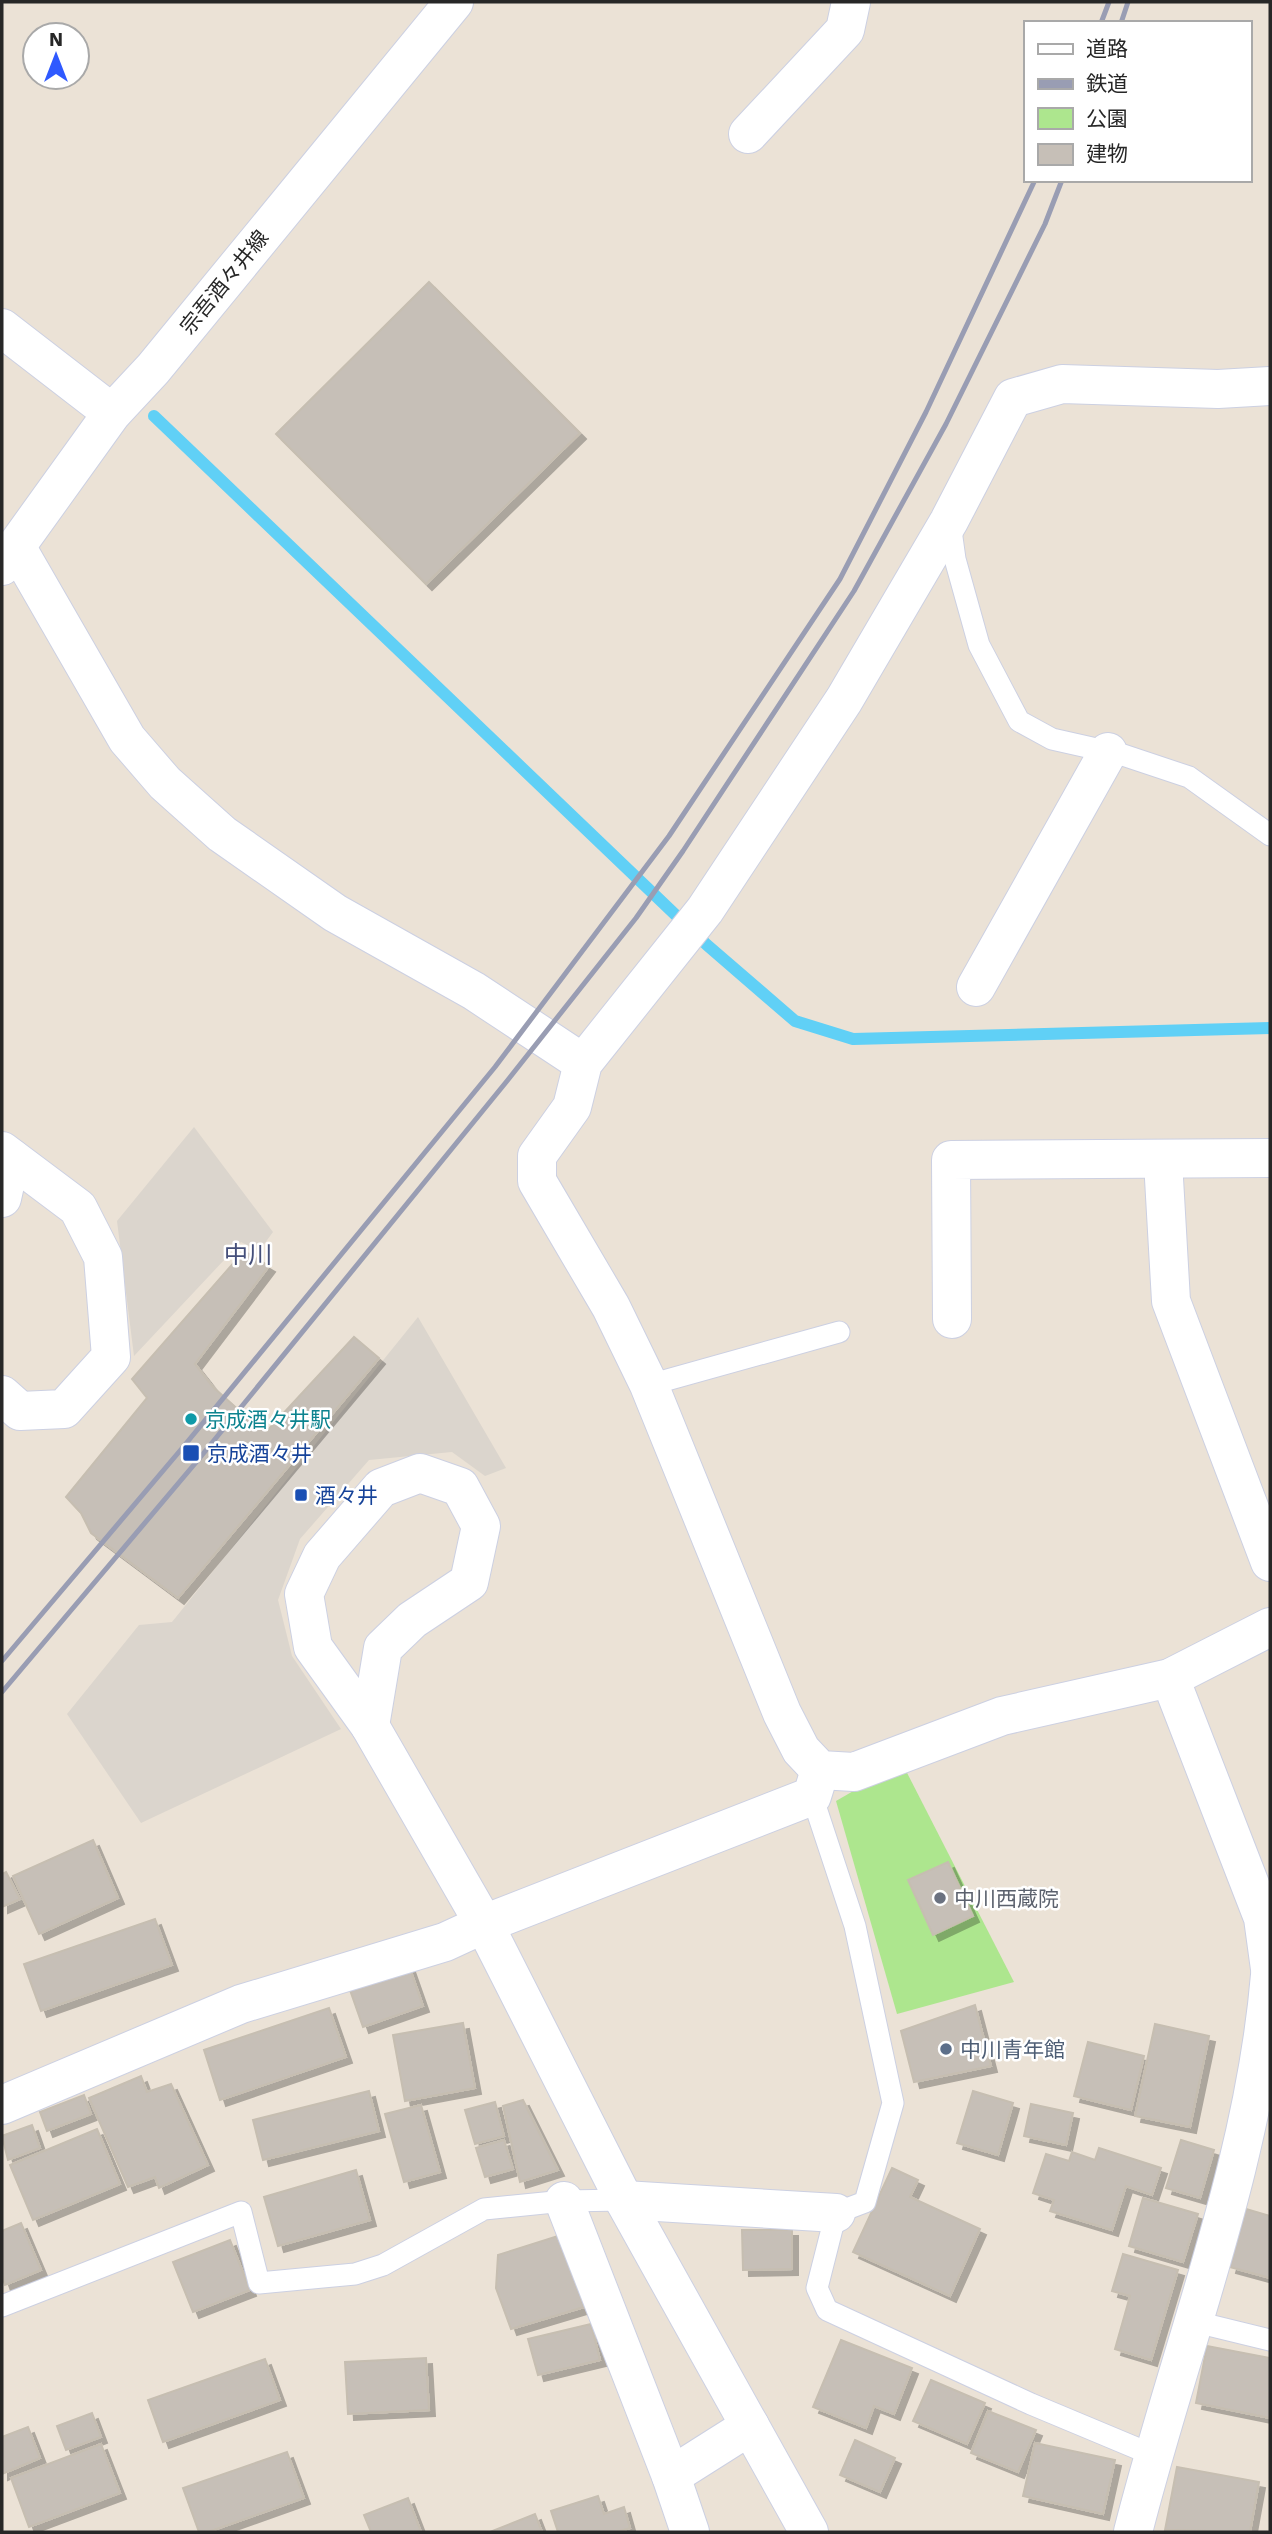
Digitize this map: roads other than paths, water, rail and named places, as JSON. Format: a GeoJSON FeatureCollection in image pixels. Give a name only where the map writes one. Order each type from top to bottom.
{"type":"FeatureCollection","features":[{"type":"Feature","properties":{"kind":"street","name":"宗吾酒々井線"},"geometry":{"type":"LineString","coordinates":[[9,557],[113,413],[153,369],[454,2]]}},
{"type":"Feature","properties":{"kind":"street"},"geometry":{"type":"LineString","coordinates":[[748,134],[845,30],[851,2]]}},
{"type":"Feature","properties":{"kind":"street"},"geometry":{"type":"LineString","coordinates":[[2,328],[113,413]]}},
{"type":"Feature","properties":{"kind":"street"},"geometry":{"type":"LineString","coordinates":[[816,1783],[782,1713],[649,1385],[611,1307],[537,1181],[537,1156],[572,1107],[583,1063],[676,950],[705,910],[844,700],[949,520],[1013,398],[1062,384],[1218,389],[1270,386]]}},
{"type":"Feature","properties":{"kind":"street"},"geometry":{"type":"LineString","coordinates":[[9,557],[127,739],[165,783],[222,834],[335,913],[474,991],[583,1063]]}},
{"type":"Feature","properties":{"kind":"street"},"geometry":{"type":"LineString","coordinates":[[976,987],[1108,752]]}},
{"type":"Feature","properties":{"kind":"street"},"geometry":{"type":"LineString","coordinates":[[2,1198],[6,1154]]}},
{"type":"Feature","properties":{"kind":"street"},"geometry":{"type":"LineString","coordinates":[[2,1395],[20,1411],[64,1409],[111,1357],[103,1257],[91,1233],[78,1208],[6,1154]]}},
{"type":"Feature","properties":{"kind":"street"},"geometry":{"type":"LineString","coordinates":[[952,1319],[951,1160],[1163,1161],[1270,1158]]}},
{"type":"Feature","properties":{"kind":"street"},"geometry":{"type":"LineString","coordinates":[[1163,1161],[1171,1301],[1270,1562]]}},
{"type":"Feature","properties":{"kind":"street"},"geometry":{"type":"LineString","coordinates":[[370,1726],[383,1647],[412,1619],[469,1581],[481,1526],[460,1488],[420,1473],[381,1488],[322,1556],[304,1594],[313,1647],[370,1726],[484,1924],[624,2200],[809,2532]]}},
{"type":"Feature","properties":{"kind":"street"},"geometry":{"type":"LineString","coordinates":[[2,2105],[241,2004],[445,1942],[816,1783],[854,1772],[1002,1716],[1170,1678],[1270,1628]]}},
{"type":"Feature","properties":{"kind":"street"},"geometry":{"type":"LineString","coordinates":[[1170,1678],[1263,1918],[1270,1969]]}},
{"type":"Feature","properties":{"kind":"street"},"geometry":{"type":"LineString","coordinates":[[1133,2532],[1243,2146],[1266,2030],[1270,1975]]}},
{"type":"Feature","properties":{"kind":"street"},"geometry":{"type":"LineString","coordinates":[[624,2200],[836,2213]]}},
{"type":"Feature","properties":{"kind":"street"},"geometry":{"type":"LineString","coordinates":[[564,2201],[671,2476],[690,2532]]}},
{"type":"Feature","properties":{"kind":"street"},"geometry":{"type":"LineString","coordinates":[[671,2476],[750,2426]]}},
{"type":"Feature","properties":{"kind":"lane"},"geometry":{"type":"LineString","coordinates":[[949,520],[955,559],[979,645],[1019,721],[1052,739],[1154,763],[1189,777],[1270,835]]}},
{"type":"Feature","properties":{"kind":"lane"},"geometry":{"type":"LineString","coordinates":[[649,1385],[839,1332]]}},
{"type":"Feature","properties":{"kind":"lane"},"geometry":{"type":"LineString","coordinates":[[816,1783],[855,1926],[893,2103],[865,2202],[836,2213],[817,2288],[827,2310],[1031,2404],[1153,2455]]}},
{"type":"Feature","properties":{"kind":"lane"},"geometry":{"type":"LineString","coordinates":[[2,2306],[241,2212],[259,2283],[355,2274],[383,2265],[484,2209],[564,2201],[624,2200]]}},
{"type":"Feature","properties":{"kind":"lane"},"geometry":{"type":"LineString","coordinates":[[1192,2321],[1270,2340]]}},
{"type":"Feature","properties":{"kind":"waterway"},"geometry":{"type":"LineString","coordinates":[[154,416],[707,945],[795,1021],[853,1039],[1270,1028]]}},
{"type":"Feature","properties":{"kind":"railway"},"geometry":{"type":"LineString","coordinates":[[1102,21],[1109,2]]}},
{"type":"Feature","properties":{"kind":"railway"},"geometry":{"type":"LineString","coordinates":[[1122,21],[1128,2]]}},
{"type":"Feature","properties":{"kind":"railway"},"geometry":{"type":"LineString","coordinates":[[2,1661],[184,1446],[495,1067],[669,836],[840,579],[926,412],[1034,182]]}},
{"type":"Feature","properties":{"kind":"railway"},"geometry":{"type":"LineString","coordinates":[[2,1692],[198,1460],[507,1081],[636,918],[683,851],[854,591],[946,424],[1045,224],[1061,182]]}},
{"type":"Feature","properties":{"kind":"place","name":"京成酒々井駅"},"geometry":{"type":"Point","coordinates":[191,1419]}},
{"type":"Feature","properties":{"kind":"place","name":"京成酒々井"},"geometry":{"type":"Point","coordinates":[191,1453]}},
{"type":"Feature","properties":{"kind":"place","name":"酒々井"},"geometry":{"type":"Point","coordinates":[301,1495]}},
{"type":"Feature","properties":{"kind":"place","name":"中川西蔵院"},"geometry":{"type":"Point","coordinates":[940,1898]}},
{"type":"Feature","properties":{"kind":"place","name":"中川青年館"},"geometry":{"type":"Point","coordinates":[946,2049]}},
{"type":"Feature","properties":{"kind":"district","name":"中川"},"geometry":{"type":"Point","coordinates":[248,1255]}}]}
